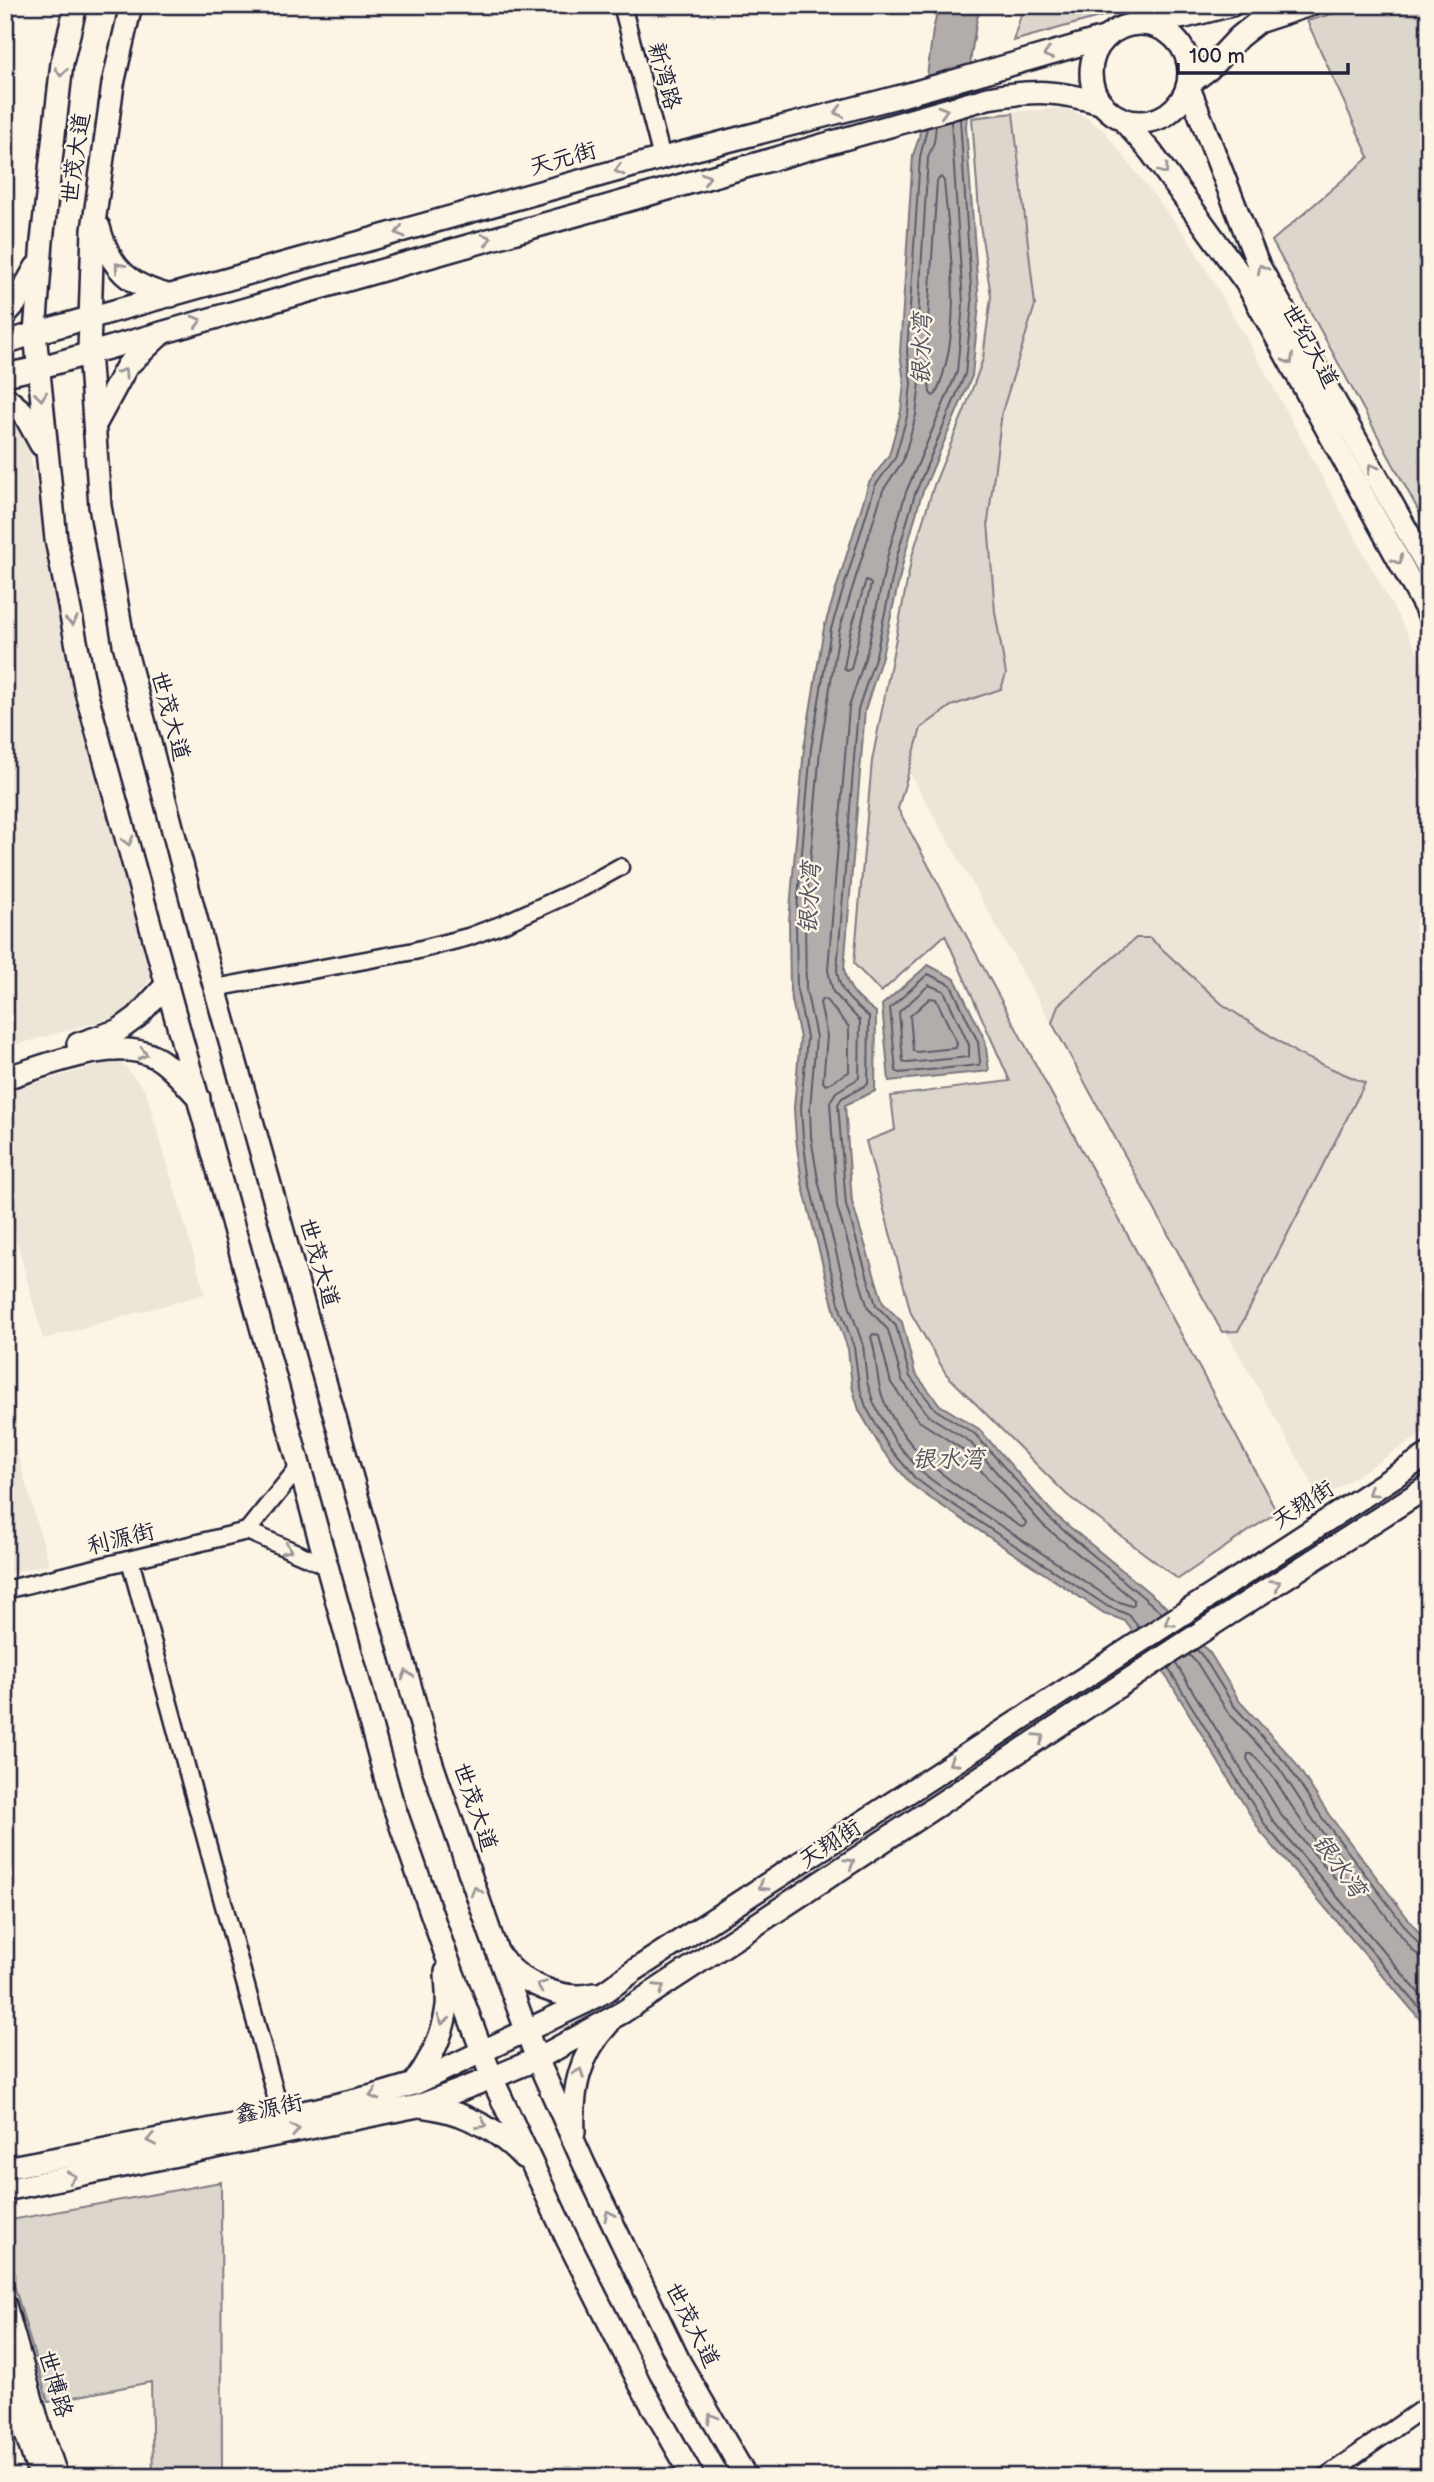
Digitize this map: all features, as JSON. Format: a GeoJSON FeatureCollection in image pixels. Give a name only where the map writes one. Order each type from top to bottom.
{"type":"FeatureCollection","features":[{"type":"Feature","properties":{"kind":"main road","name":"世茂大道"},"geometry":{"type":"LineString","coordinates":[[76,5],[62,63],[35,332],[56,539],[86,692],[391,1798],[492,2078],[568,2241],[640,2384],[693,2477]]}},
{"type":"Feature","properties":{"kind":"main road","name":"世茂大道"},"geometry":{"type":"LineString","coordinates":[[131,5],[113,84],[95,213],[89,351],[100,506],[124,644],[215,988],[432,1764],[537,2059],[584,2164],[680,2363],[746,2477]]}},
{"type":"Feature","properties":{"kind":"main road"},"geometry":{"type":"LineString","coordinates":[[1103,104],[1092,80],[1092,64],[1097,50],[1107,37],[1129,25],[1185,17],[1233,5]]}},
{"type":"Feature","properties":{"kind":"main road"},"geometry":{"type":"LineString","coordinates":[[5,375],[38,368],[89,351],[988,98],[1021,92],[1050,91],[1103,104],[1121,118],[1149,121],[1162,117],[1178,103],[1188,85],[1209,69],[1239,37],[1258,22],[1310,5]]}},
{"type":"Feature","properties":{"kind":"main road"},"geometry":{"type":"LineString","coordinates":[[1142,24],[1156,26],[1180,43],[1186,56],[1188,85]]}},
{"type":"Feature","properties":{"kind":"main road","name":"天元街"},"geometry":{"type":"LineString","coordinates":[[5,343],[35,332],[662,158],[905,95],[1107,37]]}},
{"type":"Feature","properties":{"kind":"main road","name":"世纪大道"},"geometry":{"type":"LineString","coordinates":[[1188,85],[1257,262],[1429,570]]}},
{"type":"Feature","properties":{"kind":"main road","name":"世纪大道"},"geometry":{"type":"LineString","coordinates":[[1121,118],[1151,152],[1247,284],[1429,615]]}},
{"type":"Feature","properties":{"kind":"main road"},"geometry":{"type":"LineString","coordinates":[[95,213],[107,252],[118,268],[133,282],[153,292],[171,296]]}},
{"type":"Feature","properties":{"kind":"main road"},"geometry":{"type":"LineString","coordinates":[[5,315],[28,284],[41,259]]}},
{"type":"Feature","properties":{"kind":"main road"},"geometry":{"type":"LineString","coordinates":[[94,426],[127,366],[165,330]]}},
{"type":"Feature","properties":{"kind":"main road"},"geometry":{"type":"LineString","coordinates":[[5,397],[23,412],[33,428],[48,465]]}},
{"type":"Feature","properties":{"kind":"main road"},"geometry":{"type":"LineString","coordinates":[[5,1065],[119,1031],[167,984]]}},
{"type":"Feature","properties":{"kind":"main road"},"geometry":{"type":"LineString","coordinates":[[5,1078],[94,1053],[120,1050],[156,1058],[200,1099]]}},
{"type":"Feature","properties":{"kind":"main road","name":"天翔街"},"geometry":{"type":"LineString","coordinates":[[527,2031],[607,1991],[635,1970],[1134,1644],[1429,1454]]}},
{"type":"Feature","properties":{"kind":"main road","name":"天翔街"},"geometry":{"type":"LineString","coordinates":[[537,2059],[623,2012],[1218,1621],[1429,1486]]}},
{"type":"Feature","properties":{"kind":"main road"},"geometry":{"type":"LineString","coordinates":[[491,1935],[504,1961],[524,1979],[548,1989],[584,1997],[607,1991]]}},
{"type":"Feature","properties":{"kind":"main road"},"geometry":{"type":"LineString","coordinates":[[414,2084],[426,2065],[443,2025],[447,2006],[445,1952]]}},
{"type":"Feature","properties":{"kind":"main road"},"geometry":{"type":"LineString","coordinates":[[584,2164],[574,2136],[575,2085],[596,2038],[623,2012]]}},
{"type":"Feature","properties":{"kind":"main road","name":"鑫源街"},"geometry":{"type":"LineString","coordinates":[[5,2168],[365,2098],[414,2084],[527,2031]]}},
{"type":"Feature","properties":{"kind":"main road","name":"鑫源街"},"geometry":{"type":"LineString","coordinates":[[5,2190],[418,2106],[537,2059]]}},
{"type":"Feature","properties":{"kind":"main road"},"geometry":{"type":"LineString","coordinates":[[418,2106],[467,2116],[489,2127],[508,2141],[534,2168]]}},
{"type":"Feature","properties":{"kind":"main road","name":"世博路"},"geometry":{"type":"LineString","coordinates":[[5,2305],[39,2425],[57,2477]]}},
{"type":"Feature","properties":{"kind":"main road","name":"世博路"},"geometry":{"type":"LineString","coordinates":[[5,2368],[40,2477]]}},
{"type":"Feature","properties":{"kind":"street","name":"新湾路"},"geometry":{"type":"LineString","coordinates":[[622,5],[662,158]]}},
{"type":"Feature","properties":{"kind":"street"},"geometry":{"type":"LineString","coordinates":[[215,988],[414,951],[468,937],[503,925],[620,867]]}},
{"type":"Feature","properties":{"kind":"street"},"geometry":{"type":"LineString","coordinates":[[299,1467],[247,1531],[327,1566]]}},
{"type":"Feature","properties":{"kind":"street","name":"利源街"},"geometry":{"type":"LineString","coordinates":[[5,1590],[247,1531]]}},
{"type":"Feature","properties":{"kind":"street"},"geometry":{"type":"LineString","coordinates":[[130,1560],[281,2115]]}},
{"type":"Feature","properties":{"kind":"street"},"geometry":{"type":"LineString","coordinates":[[1325,2477],[1429,2404]]}},
{"type":"Feature","properties":{"kind":"shaded area"},"geometry":{"type":"Polygon","coordinates":[[[1024,5],[1142,5],[1013,41],[1024,5]]]}},
{"type":"Feature","properties":{"kind":"shaded area"},"geometry":{"type":"Polygon","coordinates":[[[1363,5],[1429,5],[1429,530],[1272,241],[1369,157],[1307,21],[1363,5]]]}},
{"type":"Feature","properties":{"kind":"shaded area"},"geometry":{"type":"Polygon","coordinates":[[[1062,108],[1084,116],[1104,131],[1191,243],[1259,361],[1429,673],[1429,1429],[1321,1499],[886,731],[992,303],[973,115],[1062,108]]]}},
{"type":"Feature","properties":{"kind":"shaded area"},"geometry":{"type":"Polygon","coordinates":[[[1013,113],[1035,305],[1002,412],[988,522],[995,612],[1006,674],[1001,689],[951,706],[921,728],[898,809],[1277,1512],[1178,1579],[1067,1495],[946,1374],[911,1313],[866,1141],[895,1130],[891,1096],[1010,1081],[945,935],[881,992],[854,964],[872,761],[912,556],[934,485],[983,359],[991,296],[980,225],[972,118],[1013,113]]]}},
{"type":"Feature","properties":{"kind":"shaded area"},"geometry":{"type":"Polygon","coordinates":[[[5,416],[27,438],[91,763],[152,976],[125,1014],[5,1048],[5,416]]]}},
{"type":"Feature","properties":{"kind":"shaded area"},"geometry":{"type":"Polygon","coordinates":[[[1136,938],[1150,938],[1222,1004],[1298,1054],[1365,1083],[1238,1331],[1222,1332],[1052,1023],[1058,1005],[1136,938]]]}},
{"type":"Feature","properties":{"kind":"shaded area"},"geometry":{"type":"Polygon","coordinates":[[[119,1060],[146,1091],[205,1294],[43,1339],[5,1198],[5,1091],[119,1060]]]}},
{"type":"Feature","properties":{"kind":"shaded area"},"geometry":{"type":"Polygon","coordinates":[[[5,1412],[49,1564],[5,1574],[5,1412]]]}},
{"type":"Feature","properties":{"kind":"shaded area"},"geometry":{"type":"Polygon","coordinates":[[[221,2182],[222,2477],[153,2477],[151,2382],[48,2402],[5,2254],[5,2221],[221,2182]]]}},
{"type":"Feature","properties":{"kind":"water","name":"银水湾"},"geometry":{"type":"Polygon","coordinates":[[[939,5],[983,5],[977,18],[971,56],[966,127],[979,304],[972,376],[921,496],[882,656],[865,710],[844,969],[855,994],[876,1012],[875,1091],[845,1105],[852,1202],[883,1303],[902,1322],[915,1373],[940,1405],[979,1429],[1053,1513],[1164,1605],[1210,1653],[1240,1702],[1292,1758],[1329,1815],[1429,1946],[1429,2030],[1260,1831],[1170,1682],[1125,1621],[1104,1613],[927,1496],[911,1484],[882,1450],[859,1410],[852,1386],[848,1349],[835,1313],[802,1183],[794,1108],[800,1038],[790,991],[789,921],[804,748],[824,628],[869,483],[889,455],[901,411],[904,383],[900,352],[913,155],[919,138],[933,30],[939,5]]]}},
{"type":"Feature","properties":{"kind":"water"},"geometry":{"type":"Polygon","coordinates":[[[928,965],[955,979],[985,1040],[989,1071],[889,1081],[882,1005],[928,965]]]}}]}
